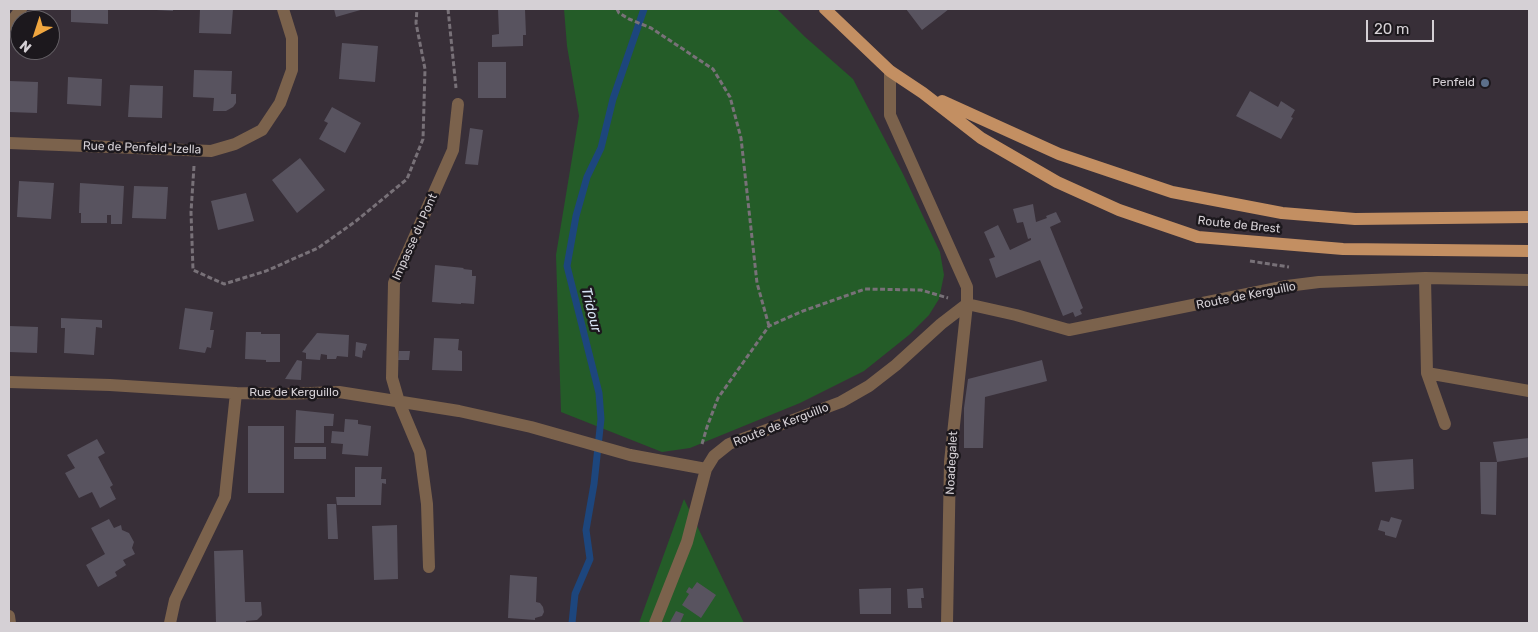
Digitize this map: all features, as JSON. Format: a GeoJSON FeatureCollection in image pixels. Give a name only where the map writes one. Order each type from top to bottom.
{"type":"FeatureCollection","features":[{"type":"Feature","properties":{"kind":"main road","name":"Route de Brest"},"geometry":{"type":"LineString","coordinates":[[824,9],[890,71],[923,93],[980,138],[1057,182],[1119,210],[1198,237],[1343,249],[1529,250]]}},
{"type":"Feature","properties":{"kind":"main road","name":"Route de Brest"},"geometry":{"type":"LineString","coordinates":[[923,93],[1058,154],[1172,192],[1282,214],[1355,219],[1529,217]]}},
{"type":"Feature","properties":{"kind":"street"},"geometry":{"type":"LineString","coordinates":[[9,25],[21,9]]}},
{"type":"Feature","properties":{"kind":"street","name":"Rue de Penfeld-Izella"},"geometry":{"type":"LineString","coordinates":[[9,143],[211,151],[235,144],[262,130],[280,103],[292,70],[292,38],[283,9]]}},
{"type":"Feature","properties":{"kind":"street"},"geometry":{"type":"LineString","coordinates":[[890,71],[890,115],[967,287],[968,304]]}},
{"type":"Feature","properties":{"kind":"street","name":"Impasse du Pont"},"geometry":{"type":"LineString","coordinates":[[429,567],[428,504],[420,452],[399,402],[392,378],[394,283],[453,150],[458,104]]}},
{"type":"Feature","properties":{"kind":"street"},"geometry":{"type":"LineString","coordinates":[[1425,278],[1427,373],[1446,424]]}},
{"type":"Feature","properties":{"kind":"street","name":"Route de Kerguillo"},"geometry":{"type":"LineString","coordinates":[[702,468],[729,444],[841,402],[869,386],[896,365],[941,324],[968,304],[1068,330],[1287,286],[1319,282],[1425,278],[1529,280]]}},
{"type":"Feature","properties":{"kind":"street","name":"Noadegalet"},"geometry":{"type":"LineString","coordinates":[[948,623],[950,462],[960,360],[968,304]]}},
{"type":"Feature","properties":{"kind":"street"},"geometry":{"type":"LineString","coordinates":[[1427,373],[1529,391]]}},
{"type":"Feature","properties":{"kind":"street","name":"Rue de Kerguillo"},"geometry":{"type":"LineString","coordinates":[[9,382],[110,384],[236,393],[339,392],[477,415],[531,427],[630,455],[702,468]]}},
{"type":"Feature","properties":{"kind":"street"},"geometry":{"type":"LineString","coordinates":[[170,622],[175,600],[225,497],[236,393]]}},
{"type":"Feature","properties":{"kind":"street"},"geometry":{"type":"LineString","coordinates":[[655,623],[687,542],[702,468]]}},
{"type":"Feature","properties":{"kind":"street"},"geometry":{"type":"LineString","coordinates":[[9,616],[10,623]]}},
{"type":"Feature","properties":{"kind":"path"},"geometry":{"type":"LineString","coordinates":[[195,150],[191,212],[193,270],[224,284],[266,271],[318,248],[356,221],[407,179],[423,140],[425,69],[416,23],[417,9]]}},
{"type":"Feature","properties":{"kind":"path"},"geometry":{"type":"LineString","coordinates":[[448,9],[458,104]]}},
{"type":"Feature","properties":{"kind":"path"},"geometry":{"type":"LineString","coordinates":[[617,9],[619,13],[650,28],[713,69],[730,97],[741,138],[757,284],[768,326]]}},
{"type":"Feature","properties":{"kind":"path"},"geometry":{"type":"LineString","coordinates":[[702,468],[702,440],[718,398],[768,326],[864,289],[921,290],[968,304]]}},
{"type":"Feature","properties":{"kind":"green space"},"geometry":{"type":"Polygon","coordinates":[[[564,9],[777,9],[804,36],[853,79],[903,174],[940,252],[944,275],[939,299],[929,315],[909,335],[864,371],[800,403],[690,448],[662,452],[561,412],[556,255],[579,116],[567,46],[564,9]]]}},
{"type":"Feature","properties":{"kind":"green space"},"geometry":{"type":"Polygon","coordinates":[[[684,499],[744,623],[639,623],[684,499]]]}},
{"type":"Feature","properties":{"kind":"building"},"geometry":{"type":"Polygon","coordinates":[[[71,9],[108,9],[108,24],[71,22],[71,9]]]}},
{"type":"Feature","properties":{"kind":"building"},"geometry":{"type":"Polygon","coordinates":[[[173,9],[173,11],[156,10],[173,9]]]}},
{"type":"Feature","properties":{"kind":"building"},"geometry":{"type":"Polygon","coordinates":[[[200,9],[233,9],[231,34],[199,33],[200,9]]]}},
{"type":"Feature","properties":{"kind":"building"},"geometry":{"type":"Polygon","coordinates":[[[334,9],[364,9],[336,17],[334,9]]]}},
{"type":"Feature","properties":{"kind":"building"},"geometry":{"type":"Polygon","coordinates":[[[498,9],[525,9],[526,35],[523,35],[523,46],[492,47],[492,35],[499,34],[498,9]]]}},
{"type":"Feature","properties":{"kind":"building"},"geometry":{"type":"Polygon","coordinates":[[[906,9],[949,9],[922,30],[906,9]]]}},
{"type":"Feature","properties":{"kind":"building"},"geometry":{"type":"Polygon","coordinates":[[[342,43],[378,46],[375,82],[339,79],[342,43]]]}},
{"type":"Feature","properties":{"kind":"building"},"geometry":{"type":"Polygon","coordinates":[[[478,62],[506,62],[506,98],[478,98],[478,62]]]}},
{"type":"Feature","properties":{"kind":"building"},"geometry":{"type":"Polygon","coordinates":[[[194,70],[232,71],[231,94],[236,94],[236,103],[233,107],[226,111],[213,111],[214,98],[193,97],[194,70]]]}},
{"type":"Feature","properties":{"kind":"building"},"geometry":{"type":"Polygon","coordinates":[[[68,77],[102,79],[101,106],[67,104],[68,77]]]}},
{"type":"Feature","properties":{"kind":"building"},"geometry":{"type":"Polygon","coordinates":[[[9,81],[38,82],[37,113],[9,112],[9,81]]]}},
{"type":"Feature","properties":{"kind":"building"},"geometry":{"type":"Polygon","coordinates":[[[130,85],[163,86],[162,118],[128,117],[130,85]]]}},
{"type":"Feature","properties":{"kind":"building"},"geometry":{"type":"Polygon","coordinates":[[[1250,91],[1278,107],[1281,101],[1295,110],[1291,117],[1293,118],[1281,139],[1236,116],[1250,91]]]}},
{"type":"Feature","properties":{"kind":"building"},"geometry":{"type":"Polygon","coordinates":[[[332,107],[361,123],[345,153],[319,139],[328,123],[324,121],[332,107]]]}},
{"type":"Feature","properties":{"kind":"building"},"geometry":{"type":"Polygon","coordinates":[[[470,128],[483,130],[478,165],[465,164],[470,128]]]}},
{"type":"Feature","properties":{"kind":"building"},"geometry":{"type":"Polygon","coordinates":[[[300,158],[325,190],[297,213],[272,180],[300,158]]]}},
{"type":"Feature","properties":{"kind":"building"},"geometry":{"type":"Polygon","coordinates":[[[19,181],[54,183],[51,219],[17,217],[19,181]]]}},
{"type":"Feature","properties":{"kind":"building"},"geometry":{"type":"Polygon","coordinates":[[[80,183],[124,186],[122,224],[111,224],[111,215],[107,215],[107,223],[81,223],[81,213],[79,213],[80,183]]]}},
{"type":"Feature","properties":{"kind":"building"},"geometry":{"type":"Polygon","coordinates":[[[134,186],[168,187],[166,219],[132,218],[134,186]]]}},
{"type":"Feature","properties":{"kind":"building"},"geometry":{"type":"Polygon","coordinates":[[[246,193],[254,221],[218,230],[211,201],[246,193]]]}},
{"type":"Feature","properties":{"kind":"building"},"geometry":{"type":"Polygon","coordinates":[[[1033,204],[1036,222],[1056,212],[1061,222],[1050,227],[1083,308],[1080,310],[1082,314],[1075,317],[1073,312],[1063,316],[1040,260],[996,278],[989,259],[995,257],[984,232],[998,225],[1010,250],[1031,240],[1031,238],[1028,239],[1023,222],[1017,223],[1013,209],[1033,204]]]}},
{"type":"Feature","properties":{"kind":"building"},"geometry":{"type":"Polygon","coordinates":[[[435,265],[472,270],[472,276],[476,276],[474,304],[432,302],[435,265]]]}},
{"type":"Feature","properties":{"kind":"building"},"geometry":{"type":"Polygon","coordinates":[[[185,308],[213,312],[210,330],[214,330],[211,348],[207,347],[205,353],[179,349],[185,308]]]}},
{"type":"Feature","properties":{"kind":"building"},"geometry":{"type":"Polygon","coordinates":[[[61,318],[102,320],[102,328],[96,327],[94,355],[64,353],[65,328],[61,328],[61,318]]]}},
{"type":"Feature","properties":{"kind":"building"},"geometry":{"type":"Polygon","coordinates":[[[9,326],[38,327],[37,353],[9,352],[9,326]]]}},
{"type":"Feature","properties":{"kind":"building"},"geometry":{"type":"Polygon","coordinates":[[[246,332],[280,334],[280,362],[245,359],[246,332]]]}},
{"type":"Feature","properties":{"kind":"building"},"geometry":{"type":"Polygon","coordinates":[[[317,333],[349,335],[348,357],[337,356],[336,359],[327,359],[327,355],[321,354],[320,360],[306,359],[306,353],[302,352],[317,333]]]}},
{"type":"Feature","properties":{"kind":"building"},"geometry":{"type":"Polygon","coordinates":[[[434,338],[459,339],[458,350],[462,351],[462,371],[432,370],[434,338]]]}},
{"type":"Feature","properties":{"kind":"building"},"geometry":{"type":"Polygon","coordinates":[[[356,342],[367,344],[365,351],[363,350],[362,358],[355,356],[356,342]]]}},
{"type":"Feature","properties":{"kind":"building"},"geometry":{"type":"Polygon","coordinates":[[[399,351],[410,351],[409,360],[398,360],[399,351]]]}},
{"type":"Feature","properties":{"kind":"building"},"geometry":{"type":"Polygon","coordinates":[[[297,360],[302,361],[301,380],[285,379],[297,360]]]}},
{"type":"Feature","properties":{"kind":"building"},"geometry":{"type":"Polygon","coordinates":[[[1042,360],[1047,381],[985,397],[983,448],[964,448],[964,408],[968,379],[1042,360]]]}},
{"type":"Feature","properties":{"kind":"building"},"geometry":{"type":"Polygon","coordinates":[[[296,410],[334,414],[333,426],[324,426],[324,443],[295,443],[296,410]]]}},
{"type":"Feature","properties":{"kind":"building"},"geometry":{"type":"Polygon","coordinates":[[[345,419],[358,420],[358,424],[371,426],[368,456],[342,454],[343,444],[331,443],[332,431],[344,432],[345,419]]]}},
{"type":"Feature","properties":{"kind":"building"},"geometry":{"type":"Polygon","coordinates":[[[248,426],[284,426],[284,493],[248,493],[248,426]]]}},
{"type":"Feature","properties":{"kind":"building"},"geometry":{"type":"Polygon","coordinates":[[[1529,438],[1529,457],[1497,462],[1493,442],[1529,438]]]}},
{"type":"Feature","properties":{"kind":"building"},"geometry":{"type":"Polygon","coordinates":[[[97,439],[105,453],[98,457],[113,485],[110,487],[116,499],[100,508],[92,492],[79,498],[65,473],[75,468],[67,455],[97,439]]]}},
{"type":"Feature","properties":{"kind":"building"},"geometry":{"type":"Polygon","coordinates":[[[294,447],[326,447],[326,459],[294,459],[294,447]]]}},
{"type":"Feature","properties":{"kind":"building"},"geometry":{"type":"Polygon","coordinates":[[[1413,459],[1414,489],[1375,492],[1372,462],[1413,459]]]}},
{"type":"Feature","properties":{"kind":"building"},"geometry":{"type":"Polygon","coordinates":[[[1480,462],[1497,462],[1496,515],[1481,514],[1480,462]]]}},
{"type":"Feature","properties":{"kind":"building"},"geometry":{"type":"Polygon","coordinates":[[[355,467],[382,467],[381,479],[386,479],[386,484],[382,483],[381,505],[337,505],[336,497],[355,497],[355,467]]]}},
{"type":"Feature","properties":{"kind":"building"},"geometry":{"type":"Polygon","coordinates":[[[327,504],[336,504],[338,539],[328,539],[327,504]]]}},
{"type":"Feature","properties":{"kind":"building"},"geometry":{"type":"Polygon","coordinates":[[[1391,517],[1402,520],[1396,538],[1385,535],[1385,532],[1378,530],[1381,520],[1389,522],[1391,517]]]}},
{"type":"Feature","properties":{"kind":"building"},"geometry":{"type":"Polygon","coordinates":[[[109,519],[114,528],[121,525],[122,530],[129,533],[134,542],[132,548],[135,554],[123,560],[126,565],[115,572],[117,576],[98,587],[86,565],[105,554],[91,528],[109,519]]]}},
{"type":"Feature","properties":{"kind":"building"},"geometry":{"type":"Polygon","coordinates":[[[397,525],[398,579],[374,580],[372,526],[397,525]]]}},
{"type":"Feature","properties":{"kind":"building"},"geometry":{"type":"Polygon","coordinates":[[[243,550],[245,602],[261,602],[262,615],[257,620],[246,621],[246,623],[216,623],[214,551],[243,550]]]}},
{"type":"Feature","properties":{"kind":"building"},"geometry":{"type":"Polygon","coordinates":[[[510,575],[537,577],[536,602],[540,603],[543,607],[544,612],[542,616],[535,618],[535,620],[508,618],[510,575]]]}},
{"type":"Feature","properties":{"kind":"building"},"geometry":{"type":"Polygon","coordinates":[[[697,582],[716,595],[701,618],[682,605],[689,594],[686,592],[689,587],[692,589],[697,582]]]}},
{"type":"Feature","properties":{"kind":"building"},"geometry":{"type":"Polygon","coordinates":[[[891,588],[891,614],[860,614],[859,589],[891,588]]]}},
{"type":"Feature","properties":{"kind":"building"},"geometry":{"type":"Polygon","coordinates":[[[923,588],[922,608],[908,608],[907,589],[923,588]]]}},
{"type":"Feature","properties":{"kind":"building"},"geometry":{"type":"Polygon","coordinates":[[[676,611],[684,614],[680,623],[670,622],[676,611]]]}},
{"type":"Feature","properties":{"kind":"waterway","name":"Tridour"},"geometry":{"type":"LineString","coordinates":[[572,623],[575,594],[590,559],[586,530],[594,484],[601,419],[599,393],[567,266],[576,216],[587,177],[601,148],[613,99],[644,9]]}},
{"type":"Feature","properties":{"kind":"place","name":"Penfeld"},"geometry":{"type":"Point","coordinates":[1485,83]}}]}
